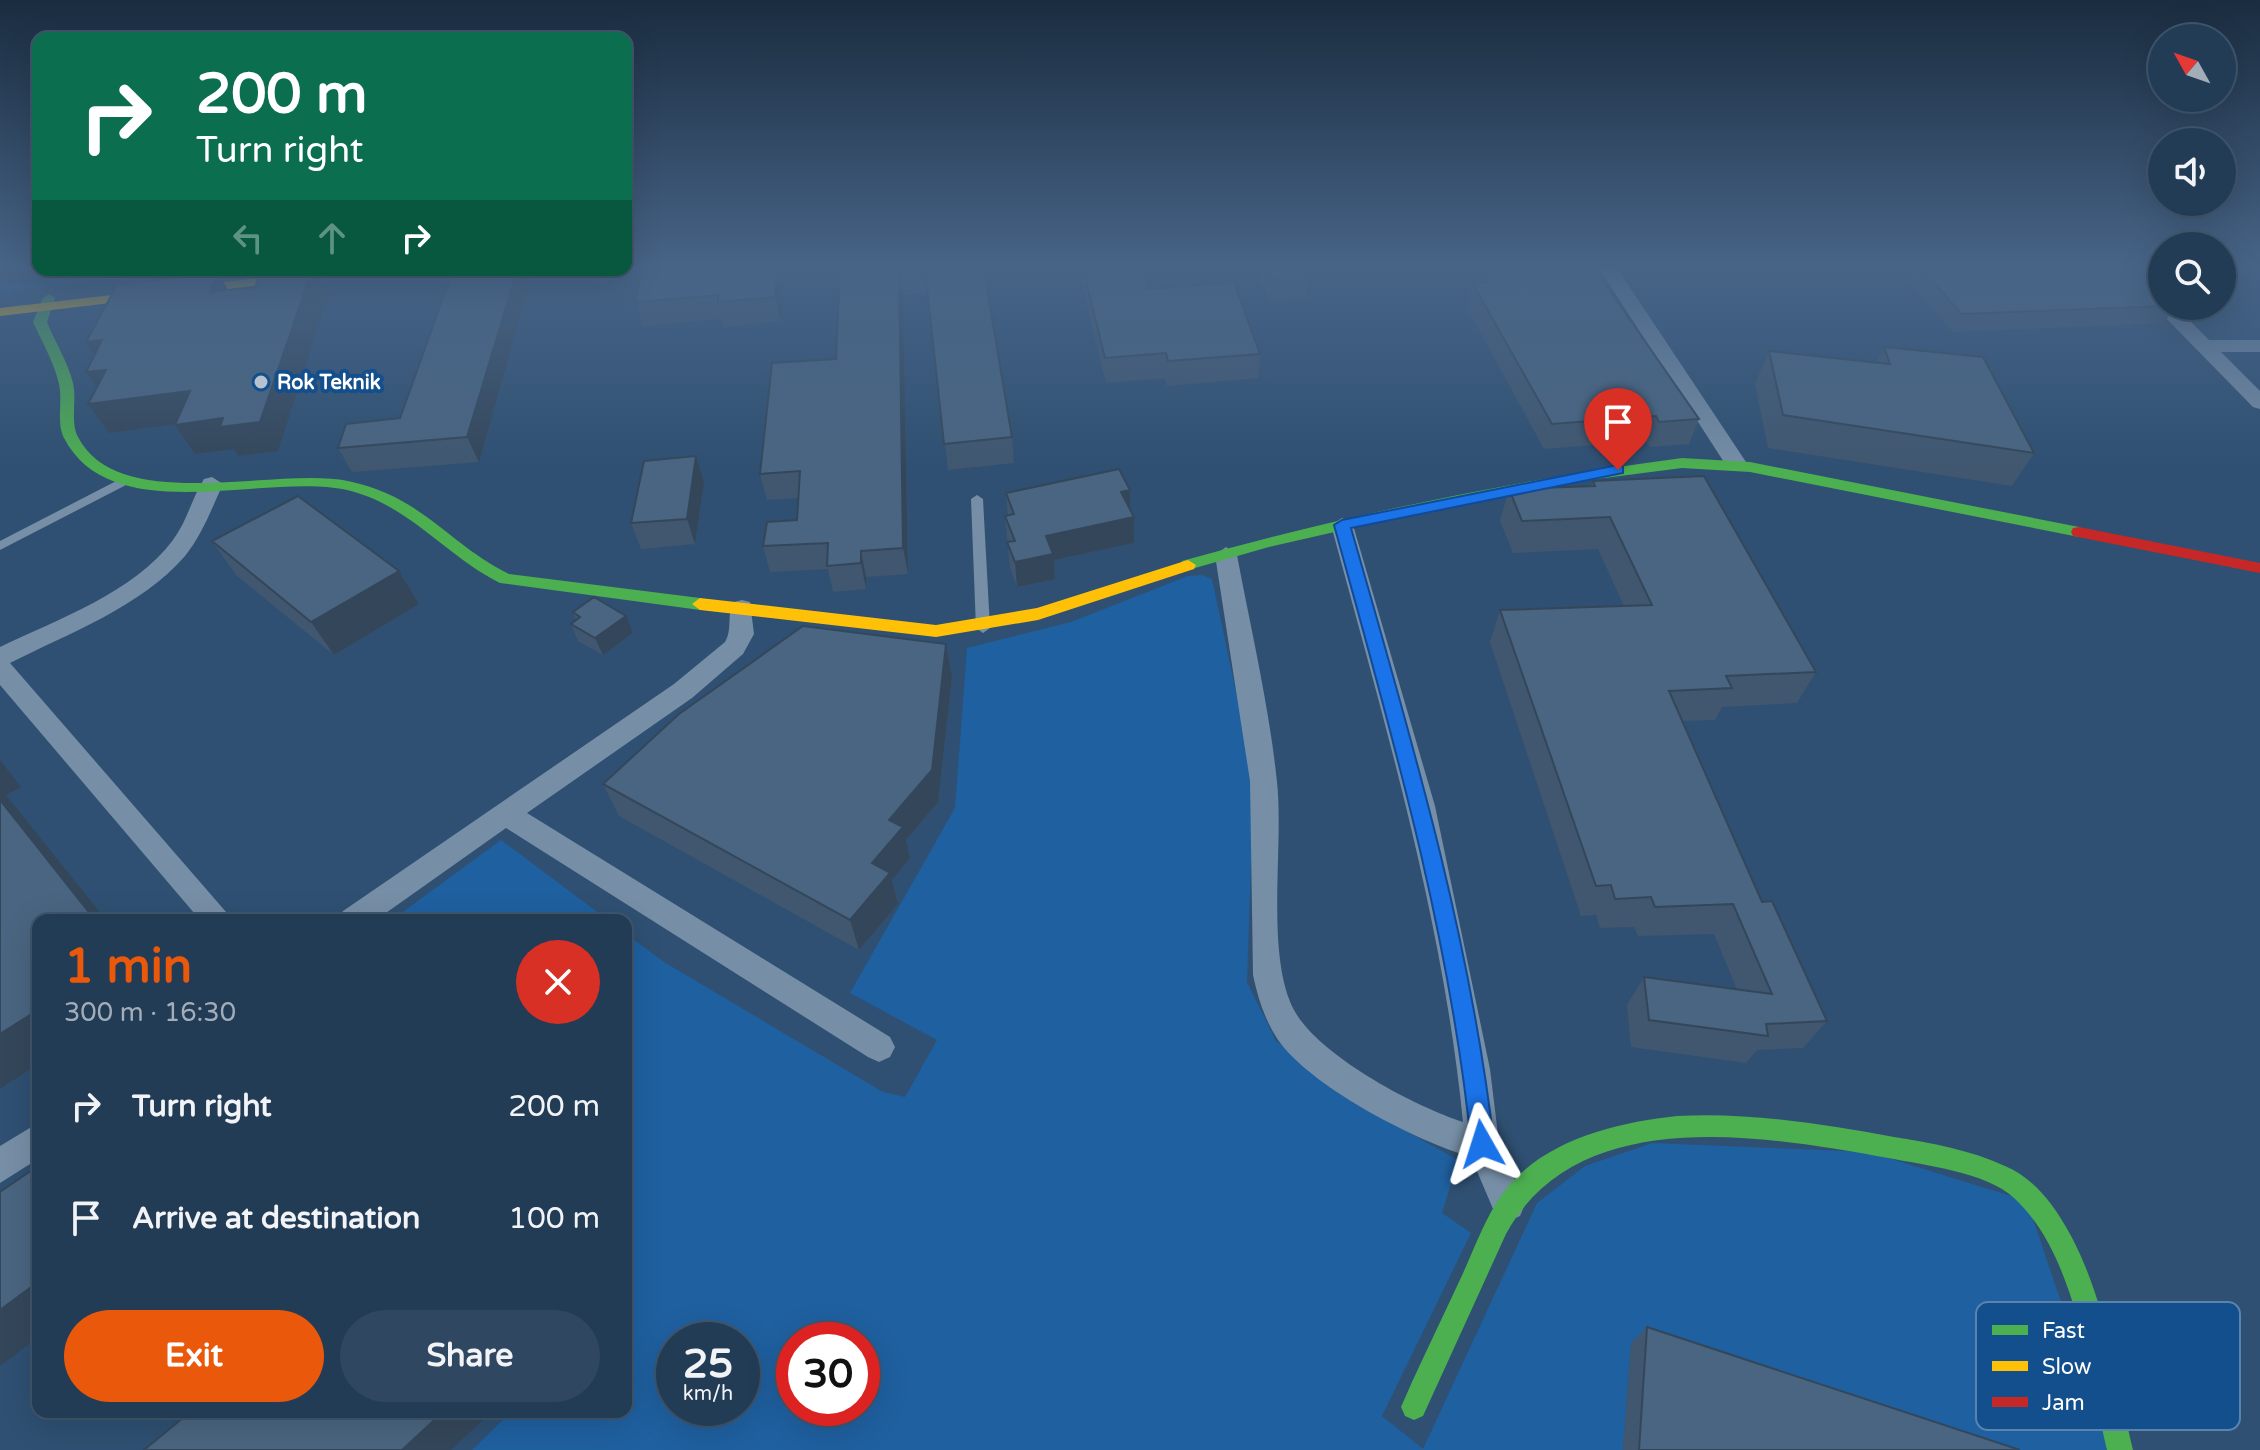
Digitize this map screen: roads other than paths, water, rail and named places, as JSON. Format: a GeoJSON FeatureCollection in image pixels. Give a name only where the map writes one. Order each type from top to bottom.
{"type":"FeatureCollection","features":[{"type":"Feature","properties":{"kind":"street"},"geometry":{"type":"LineString","coordinates":[[44,333],[66,384],[70,437],[86,460],[124,481],[161,487],[294,480],[346,485],[407,508],[489,574],[582,591],[936,631],[983,628],[1070,609],[1226,555],[1342,525],[1618,470],[1683,463],[1737,465],[2260,568]]}},
{"type":"Feature","properties":{"kind":"street"},"geometry":{"type":"LineString","coordinates":[[1650,333],[1737,465]]}},
{"type":"Feature","properties":{"kind":"street"},"geometry":{"type":"LineString","coordinates":[[2191,333],[2260,403]]}},
{"type":"Feature","properties":{"kind":"street"},"geometry":{"type":"LineString","coordinates":[[2204,346],[2260,346]]}},
{"type":"Feature","properties":{"kind":"street"},"geometry":{"type":"LineString","coordinates":[[0,658],[110,600],[164,564],[187,535],[212,484]]}},
{"type":"Feature","properties":{"kind":"street"},"geometry":{"type":"LineString","coordinates":[[1342,525],[1421,806],[1474,1069],[1482,1144],[1508,1204]]}},
{"type":"Feature","properties":{"kind":"street"},"geometry":{"type":"LineString","coordinates":[[1226,555],[1266,812],[1267,972],[1276,1005],[1299,1042],[1331,1069],[1424,1124],[1454,1138],[1482,1144]]}},
{"type":"Feature","properties":{"kind":"street"},"geometry":{"type":"LineString","coordinates":[[362,914],[714,666],[734,648],[742,634],[742,608]]}},
{"type":"Feature","properties":{"kind":"street"},"geometry":{"type":"LineString","coordinates":[[0,668],[213,914]]}},
{"type":"Feature","properties":{"kind":"street"},"geometry":{"type":"LineString","coordinates":[[506,814],[879,1047]]}},
{"type":"Feature","properties":{"kind":"street"},"geometry":{"type":"LineString","coordinates":[[1414,1407],[1508,1204],[1534,1177],[1582,1149],[1623,1136],[1696,1126],[1746,1128],[1942,1156],[2006,1175],[2038,1206],[2057,1233],[2073,1265],[2082,1302]]}},
{"type":"Feature","properties":{"kind":"street"},"geometry":{"type":"LineString","coordinates":[[0,1166],[32,1143]]}},
{"type":"Feature","properties":{"kind":"street"},"geometry":{"type":"LineString","coordinates":[[2115,1430],[2120,1450]]}},
{"type":"Feature","properties":{"kind":"lane"},"geometry":{"type":"LineString","coordinates":[[0,546],[124,481]]}},
{"type":"Feature","properties":{"kind":"lane"},"geometry":{"type":"LineString","coordinates":[[977,499],[983,628]]}},
{"type":"Feature","properties":{"kind":"place","name":"Rok Teknik"},"geometry":{"type":"Point","coordinates":[261,382]}}]}
